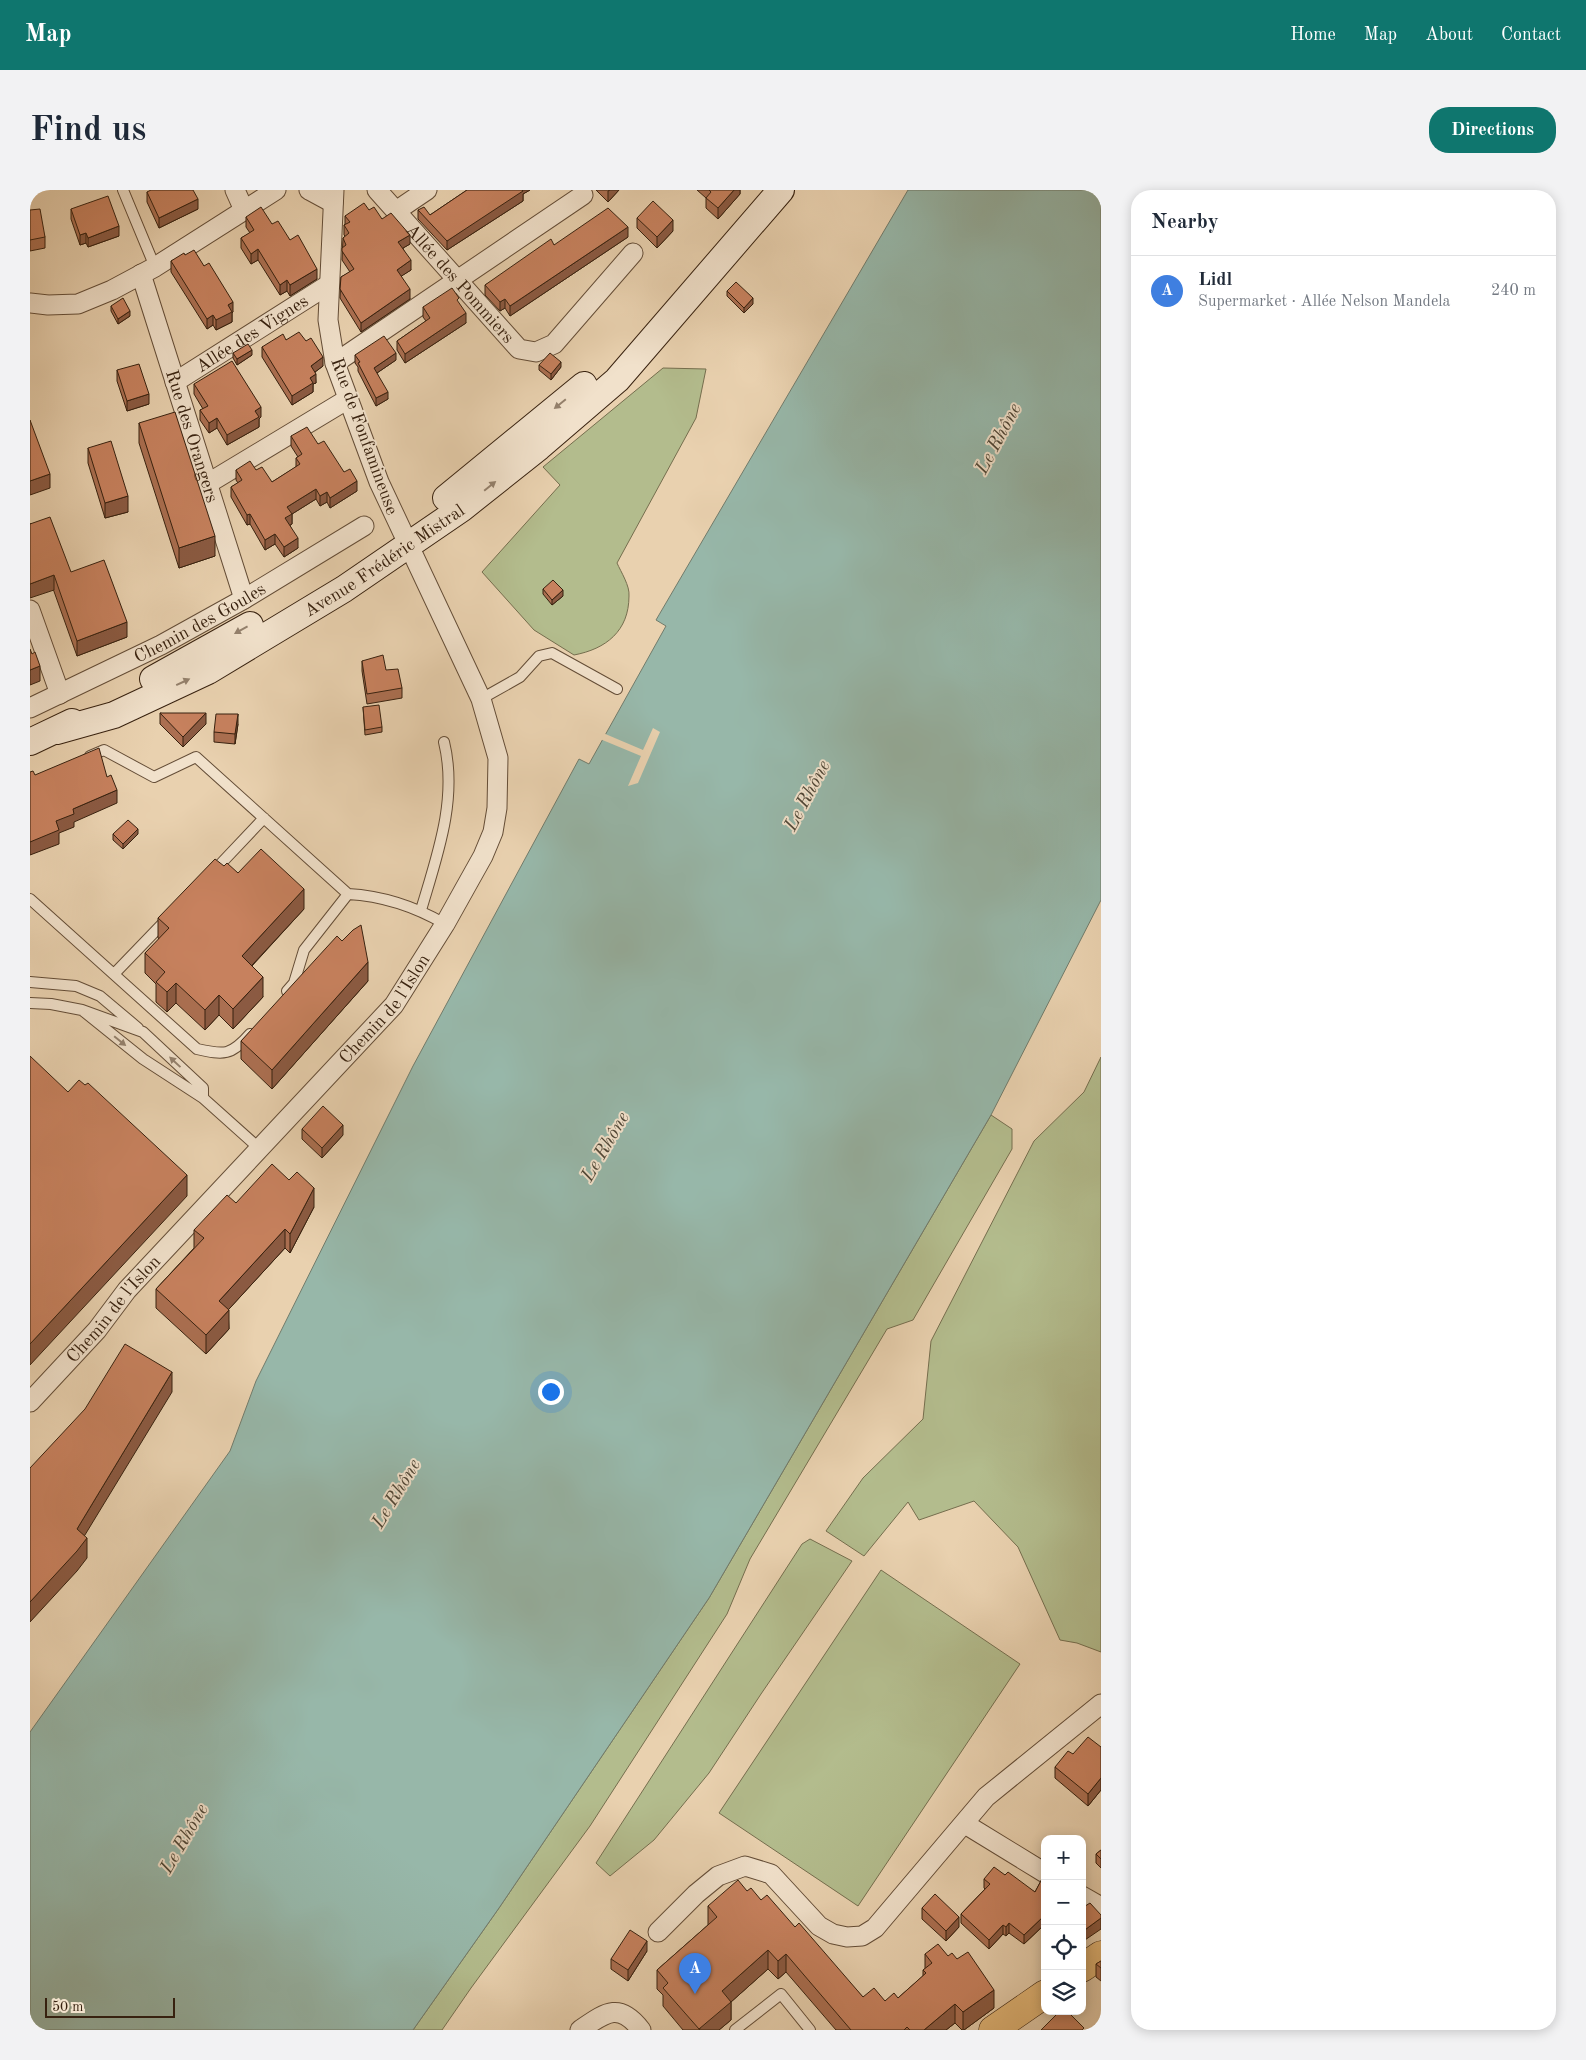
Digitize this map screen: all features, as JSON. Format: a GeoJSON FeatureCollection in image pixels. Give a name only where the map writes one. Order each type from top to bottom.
{"type":"FeatureCollection","features":[{"type":"Feature","properties":{"kind":"main road","name":"Avenue Frédéric Mistral"},"geometry":{"type":"LineString","coordinates":[[30,742],[56,731],[257,621],[337,572],[368,549],[404,539],[450,495],[598,373],[665,321],[780,190]]}},
{"type":"Feature","properties":{"kind":"main road"},"geometry":{"type":"LineString","coordinates":[[1086,1965],[1101,1956]]}},
{"type":"Feature","properties":{"kind":"main road"},"geometry":{"type":"LineString","coordinates":[[994,2030],[1041,1997]]}},
{"type":"Feature","properties":{"kind":"street"},"geometry":{"type":"LineString","coordinates":[[234,190],[244,210]]}},
{"type":"Feature","properties":{"kind":"street"},"geometry":{"type":"LineString","coordinates":[[30,303],[48,305],[78,304],[112,290],[148,271],[276,190]]}},
{"type":"Feature","properties":{"kind":"street"},"geometry":{"type":"LineString","coordinates":[[309,190],[333,196]]}},
{"type":"Feature","properties":{"kind":"street","name":"Allée des Pommiers"},"geometry":{"type":"LineString","coordinates":[[377,190],[519,349],[536,352],[554,344],[633,253]]}},
{"type":"Feature","properties":{"kind":"street"},"geometry":{"type":"LineString","coordinates":[[396,211],[427,190]]}},
{"type":"Feature","properties":{"kind":"street"},"geometry":{"type":"LineString","coordinates":[[335,363],[582,195]]}},
{"type":"Feature","properties":{"kind":"street","name":"Rue de Fonfamineuse"},"geometry":{"type":"LineString","coordinates":[[333,196],[328,320],[335,363],[379,482],[404,539]]}},
{"type":"Feature","properties":{"kind":"street","name":"Rue des Orangers"},"geometry":{"type":"LineString","coordinates":[[148,271],[175,382],[244,599]]}},
{"type":"Feature","properties":{"kind":"street","name":"Allée des Vignes"},"geometry":{"type":"LineString","coordinates":[[175,382],[328,285]]}},
{"type":"Feature","properties":{"kind":"street"},"geometry":{"type":"LineString","coordinates":[[207,484],[348,399]]}},
{"type":"Feature","properties":{"kind":"street","name":"Chemin des Goules"},"geometry":{"type":"LineString","coordinates":[[30,708],[161,645],[244,599],[364,526]]}},
{"type":"Feature","properties":{"kind":"street","name":"Chemin de l'Islon"},"geometry":{"type":"LineString","coordinates":[[30,1402],[97,1330],[127,1290],[394,1005],[446,924],[483,856],[492,832],[497,808],[498,758],[480,699],[404,539]]}},
{"type":"Feature","properties":{"kind":"street"},"geometry":{"type":"LineString","coordinates":[[30,610],[60,694]]}},
{"type":"Feature","properties":{"kind":"street"},"geometry":{"type":"LineString","coordinates":[[658,1932],[696,1894],[718,1876],[745,1866],[771,1874],[819,1926],[833,1934],[847,1937],[862,1936],[875,1928],[986,1797],[1101,1704]]}},
{"type":"Feature","properties":{"kind":"street"},"geometry":{"type":"LineString","coordinates":[[965,1824],[1041,1871]]}},
{"type":"Feature","properties":{"kind":"street"},"geometry":{"type":"LineString","coordinates":[[1086,1898],[1101,1907]]}},
{"type":"Feature","properties":{"kind":"street"},"geometry":{"type":"LineString","coordinates":[[580,2030],[602,2014],[622,2012],[633,2018],[641,2030]]}},
{"type":"Feature","properties":{"kind":"lane"},"geometry":{"type":"LineString","coordinates":[[123,190],[148,271]]}},
{"type":"Feature","properties":{"kind":"lane"},"geometry":{"type":"LineString","coordinates":[[480,699],[520,678],[539,656],[552,653],[617,689]]}},
{"type":"Feature","properties":{"kind":"lane"},"geometry":{"type":"LineString","coordinates":[[421,910],[444,828],[449,764],[444,742]]}},
{"type":"Feature","properties":{"kind":"lane"},"geometry":{"type":"LineString","coordinates":[[76,761],[104,750],[154,777],[196,757],[348,894],[371,895],[421,910],[446,924]]}},
{"type":"Feature","properties":{"kind":"lane"},"geometry":{"type":"LineString","coordinates":[[202,882],[264,818]]}},
{"type":"Feature","properties":{"kind":"lane"},"geometry":{"type":"LineString","coordinates":[[281,998],[294,983],[304,950],[348,894]]}},
{"type":"Feature","properties":{"kind":"lane"},"geometry":{"type":"LineString","coordinates":[[30,899],[197,1049],[218,1054],[237,1049],[256,1027]]}},
{"type":"Feature","properties":{"kind":"lane"},"geometry":{"type":"LineString","coordinates":[[114,974],[175,910]]}},
{"type":"Feature","properties":{"kind":"lane"},"geometry":{"type":"LineString","coordinates":[[30,982],[76,986],[100,996],[143,1032],[203,1088],[203,1098]]}},
{"type":"Feature","properties":{"kind":"lane"},"geometry":{"type":"LineString","coordinates":[[30,1003],[51,1004],[82,1010],[143,1032]]}},
{"type":"Feature","properties":{"kind":"lane"},"geometry":{"type":"LineString","coordinates":[[82,1010],[143,1059],[203,1098],[260,1149]]}},
{"type":"Feature","properties":{"kind":"lane"},"geometry":{"type":"LineString","coordinates":[[735,2030],[781,1994],[809,2030]]}},
{"type":"Feature","properties":{"kind":"green space"},"geometry":{"type":"Polygon","coordinates":[[[663,368],[706,369],[696,418],[617,563],[629,592],[625,619],[614,636],[605,643],[586,652],[574,655],[534,630],[482,572],[560,485],[543,467],[663,368]]]}},
{"type":"Feature","properties":{"kind":"green space"},"geometry":{"type":"Polygon","coordinates":[[[1101,1057],[1101,1652],[1077,1643],[1060,1640],[1018,1547],[974,1501],[919,1520],[908,1502],[864,1556],[826,1531],[863,1478],[923,1419],[931,1341],[1034,1141],[1084,1092],[1101,1057]]]}},
{"type":"Feature","properties":{"kind":"green space"},"geometry":{"type":"Polygon","coordinates":[[[991,1115],[1012,1129],[1012,1149],[913,1320],[887,1329],[750,1559],[727,1614],[590,1826],[442,2030],[413,2030],[499,1908],[709,1598],[991,1115]]]}},
{"type":"Feature","properties":{"kind":"green space"},"geometry":{"type":"Polygon","coordinates":[[[810,1539],[852,1561],[709,1773],[654,1840],[610,1876],[596,1863],[802,1544],[810,1539]]]}},
{"type":"Feature","properties":{"kind":"green space"},"geometry":{"type":"Polygon","coordinates":[[[881,1570],[1020,1664],[858,1906],[719,1813],[881,1570]]]}},
{"type":"Feature","properties":{"kind":"water","name":"Le Rhône"},"geometry":{"type":"Polygon","coordinates":[[[908,190],[1101,190],[1101,900],[991,1115],[709,1598],[499,1908],[413,2030],[30,2030],[30,1732],[230,1451],[256,1381],[413,1066],[579,759],[589,764],[666,626],[656,620],[908,190]]]}},
{"type":"Feature","properties":{"kind":"pier"},"geometry":{"type":"Polygon","coordinates":[[[653,728],[660,732],[638,783],[628,786],[641,756],[600,739],[603,733],[643,750],[653,728]]]}},
{"type":"Feature","properties":{"kind":"building"},"geometry":{"type":"Polygon","coordinates":[[[151,190],[193,190],[198,199],[159,218],[147,192],[151,190]]]}},
{"type":"Feature","properties":{"kind":"building"},"geometry":{"type":"Polygon","coordinates":[[[467,190],[523,191],[447,241],[418,210],[424,207],[430,215],[467,190]]]}},
{"type":"Feature","properties":{"kind":"building"},"geometry":{"type":"Polygon","coordinates":[[[709,190],[734,190],[718,208],[706,198],[711,192],[709,190]]]}},
{"type":"Feature","properties":{"kind":"building"},"geometry":{"type":"Polygon","coordinates":[[[108,196],[119,226],[88,238],[86,233],[80,235],[71,209],[108,196]]]}},
{"type":"Feature","properties":{"kind":"building"},"geometry":{"type":"Polygon","coordinates":[[[653,201],[673,220],[657,237],[637,218],[653,201]]]}},
{"type":"Feature","properties":{"kind":"building"},"geometry":{"type":"Polygon","coordinates":[[[364,203],[369,210],[374,207],[382,219],[391,213],[410,235],[398,242],[411,260],[397,270],[410,289],[361,323],[340,289],[341,277],[354,269],[342,251],[342,248],[346,245],[343,238],[349,233],[344,225],[350,222],[345,216],[364,203]]]}},
{"type":"Feature","properties":{"kind":"building"},"geometry":{"type":"Polygon","coordinates":[[[261,207],[272,224],[278,221],[290,240],[298,235],[317,269],[290,285],[287,280],[280,285],[258,249],[251,254],[241,238],[254,230],[246,217],[261,207]]]}},
{"type":"Feature","properties":{"kind":"building"},"geometry":{"type":"Polygon","coordinates":[[[608,208],[628,227],[510,306],[505,299],[500,302],[485,285],[551,239],[554,245],[608,208]]]}},
{"type":"Feature","properties":{"kind":"building"},"geometry":{"type":"Polygon","coordinates":[[[40,209],[45,237],[30,240],[30,210],[40,209]]]}},
{"type":"Feature","properties":{"kind":"building"},"geometry":{"type":"Polygon","coordinates":[[[194,250],[204,266],[209,263],[233,302],[228,305],[232,312],[216,320],[213,315],[207,319],[171,261],[184,253],[185,255],[194,250]]]}},
{"type":"Feature","properties":{"kind":"building"},"geometry":{"type":"Polygon","coordinates":[[[736,282],[753,298],[744,308],[727,291],[736,282]]]}},
{"type":"Feature","properties":{"kind":"building"},"geometry":{"type":"Polygon","coordinates":[[[452,288],[459,298],[457,300],[466,313],[405,354],[397,341],[430,318],[423,307],[452,288]]]}},
{"type":"Feature","properties":{"kind":"building"},"geometry":{"type":"Polygon","coordinates":[[[123,298],[130,311],[118,319],[111,306],[123,298]]]}},
{"type":"Feature","properties":{"kind":"building"},"geometry":{"type":"Polygon","coordinates":[[[299,332],[306,341],[311,338],[323,357],[311,366],[316,374],[310,378],[313,383],[292,396],[262,347],[283,334],[286,340],[299,332]]]}},
{"type":"Feature","properties":{"kind":"building"},"geometry":{"type":"Polygon","coordinates":[[[384,336],[396,353],[374,368],[388,392],[376,398],[355,355],[384,336]]]}},
{"type":"Feature","properties":{"kind":"building"},"geometry":{"type":"Polygon","coordinates":[[[248,344],[252,350],[237,359],[233,353],[248,344]]]}},
{"type":"Feature","properties":{"kind":"building"},"geometry":{"type":"Polygon","coordinates":[[[550,353],[561,362],[551,374],[539,365],[550,353]]]}},
{"type":"Feature","properties":{"kind":"building"},"geometry":{"type":"Polygon","coordinates":[[[232,361],[261,407],[255,411],[259,417],[227,435],[217,418],[209,423],[200,410],[208,406],[194,384],[232,361]]]}},
{"type":"Feature","properties":{"kind":"building"},"geometry":{"type":"Polygon","coordinates":[[[139,364],[149,394],[127,401],[117,370],[139,364]]]}},
{"type":"Feature","properties":{"kind":"building"},"geometry":{"type":"Polygon","coordinates":[[[175,412],[215,536],[179,548],[139,423],[175,412]]]}},
{"type":"Feature","properties":{"kind":"building"},"geometry":{"type":"Polygon","coordinates":[[[30,420],[50,474],[30,481],[30,420]]]}},
{"type":"Feature","properties":{"kind":"building"},"geometry":{"type":"Polygon","coordinates":[[[307,427],[318,444],[324,441],[344,472],[350,469],[357,481],[330,498],[327,492],[320,496],[316,489],[287,507],[292,514],[285,518],[298,538],[284,547],[275,534],[265,540],[250,514],[247,515],[231,487],[242,480],[236,470],[250,461],[256,470],[262,467],[272,482],[300,464],[296,458],[302,454],[291,436],[307,427]]]}},
{"type":"Feature","properties":{"kind":"building"},"geometry":{"type":"Polygon","coordinates":[[[111,441],[128,496],[105,503],[88,448],[111,441]]]}},
{"type":"Feature","properties":{"kind":"building"},"geometry":{"type":"Polygon","coordinates":[[[50,517],[71,572],[104,560],[127,622],[77,641],[54,575],[30,584],[30,524],[50,517]]]}},
{"type":"Feature","properties":{"kind":"building"},"geometry":{"type":"Polygon","coordinates":[[[553,580],[563,590],[552,600],[543,589],[553,580]]]}},
{"type":"Feature","properties":{"kind":"building"},"geometry":{"type":"Polygon","coordinates":[[[30,649],[32,654],[35,652],[40,666],[30,670],[30,649]]]}},
{"type":"Feature","properties":{"kind":"building"},"geometry":{"type":"Polygon","coordinates":[[[383,655],[386,670],[398,669],[402,688],[367,694],[362,661],[383,655]]]}},
{"type":"Feature","properties":{"kind":"building"},"geometry":{"type":"Polygon","coordinates":[[[379,705],[382,727],[365,730],[363,707],[379,705]]]}},
{"type":"Feature","properties":{"kind":"building"},"geometry":{"type":"Polygon","coordinates":[[[160,713],[206,713],[183,737],[160,713]]]}},
{"type":"Feature","properties":{"kind":"building"},"geometry":{"type":"Polygon","coordinates":[[[216,714],[238,714],[235,734],[214,732],[216,714]]]}},
{"type":"Feature","properties":{"kind":"building"},"geometry":{"type":"Polygon","coordinates":[[[99,748],[107,777],[111,775],[117,790],[73,809],[74,814],[56,821],[59,830],[30,842],[30,772],[33,771],[35,775],[99,748]]]}},
{"type":"Feature","properties":{"kind":"building"},"geometry":{"type":"Polygon","coordinates":[[[128,820],[138,829],[123,844],[113,834],[128,820]]]}},
{"type":"Feature","properties":{"kind":"building"},"geometry":{"type":"Polygon","coordinates":[[[261,849],[304,889],[242,956],[263,977],[233,1009],[219,995],[205,1010],[176,983],[167,992],[156,982],[165,972],[145,953],[169,928],[158,918],[215,859],[224,866],[227,863],[238,873],[261,849]]]}},
{"type":"Feature","properties":{"kind":"building"},"geometry":{"type":"Polygon","coordinates":[[[361,925],[368,962],[272,1070],[241,1041],[337,936],[342,941],[361,925]]]}},
{"type":"Feature","properties":{"kind":"building"},"geometry":{"type":"Polygon","coordinates":[[[30,1056],[68,1092],[79,1080],[85,1085],[88,1083],[187,1175],[30,1344],[30,1056]]]}},
{"type":"Feature","properties":{"kind":"building"},"geometry":{"type":"Polygon","coordinates":[[[323,1106],[343,1125],[322,1148],[302,1129],[323,1106]]]}},
{"type":"Feature","properties":{"kind":"building"},"geometry":{"type":"Polygon","coordinates":[[[272,1164],[289,1180],[297,1172],[314,1188],[290,1234],[285,1229],[219,1301],[229,1310],[206,1335],[156,1289],[204,1238],[194,1230],[227,1195],[236,1203],[272,1164]]]}},
{"type":"Feature","properties":{"kind":"building"},"geometry":{"type":"Polygon","coordinates":[[[125,1344],[172,1372],[77,1529],[87,1538],[30,1602],[30,1468],[85,1409],[125,1344]]]}},
{"type":"Feature","properties":{"kind":"building"},"geometry":{"type":"Polygon","coordinates":[[[1088,1737],[1101,1747],[1101,1778],[1088,1794],[1055,1767],[1068,1751],[1073,1754],[1088,1737]]]}},
{"type":"Feature","properties":{"kind":"building"},"geometry":{"type":"Polygon","coordinates":[[[1101,1850],[1101,1859],[1096,1854],[1101,1850]]]}},
{"type":"Feature","properties":{"kind":"building"},"geometry":{"type":"Polygon","coordinates":[[[994,1867],[1005,1875],[1008,1872],[1035,1892],[1041,1881],[1041,1919],[1024,1935],[1009,1923],[1006,1927],[1003,1925],[989,1940],[961,1914],[990,1884],[984,1879],[994,1867]]]}},
{"type":"Feature","properties":{"kind":"building"},"geometry":{"type":"Polygon","coordinates":[[[738,1880],[747,1891],[751,1888],[761,1900],[767,1895],[795,1927],[799,1923],[863,1997],[874,1988],[885,2001],[894,1993],[898,1998],[926,1973],[923,1970],[932,1963],[925,1954],[938,1944],[948,1956],[952,1953],[957,1959],[968,1952],[994,1990],[963,2012],[955,2004],[924,2030],[910,2030],[907,2027],[904,2030],[851,2030],[786,1954],[778,1961],[768,1950],[722,1991],[731,2002],[699,2029],[663,1988],[668,1983],[657,1970],[717,1917],[708,1906],[738,1880]]]}},
{"type":"Feature","properties":{"kind":"building"},"geometry":{"type":"Polygon","coordinates":[[[935,1894],[959,1917],[946,1931],[922,1908],[935,1894]]]}},
{"type":"Feature","properties":{"kind":"building"},"geometry":{"type":"Polygon","coordinates":[[[1090,1903],[1101,1915],[1101,1918],[1086,1929],[1086,1925],[1086,1906],[1090,1903]]]}},
{"type":"Feature","properties":{"kind":"building"},"geometry":{"type":"Polygon","coordinates":[[[630,1930],[647,1941],[628,1970],[611,1959],[630,1930]]]}},
{"type":"Feature","properties":{"kind":"building"},"geometry":{"type":"Polygon","coordinates":[[[1101,1961],[1101,1968],[1096,1964],[1101,1961]]]}},
{"type":"Feature","properties":{"kind":"building"},"geometry":{"type":"Polygon","coordinates":[[[1056,2015],[1071,2015],[1084,2028],[1082,2030],[1041,2030],[1056,2015]]]}},
{"type":"Feature","properties":{"kind":"place","name":"Lidl"},"geometry":{"type":"Point","coordinates":[695,1994]}}]}
